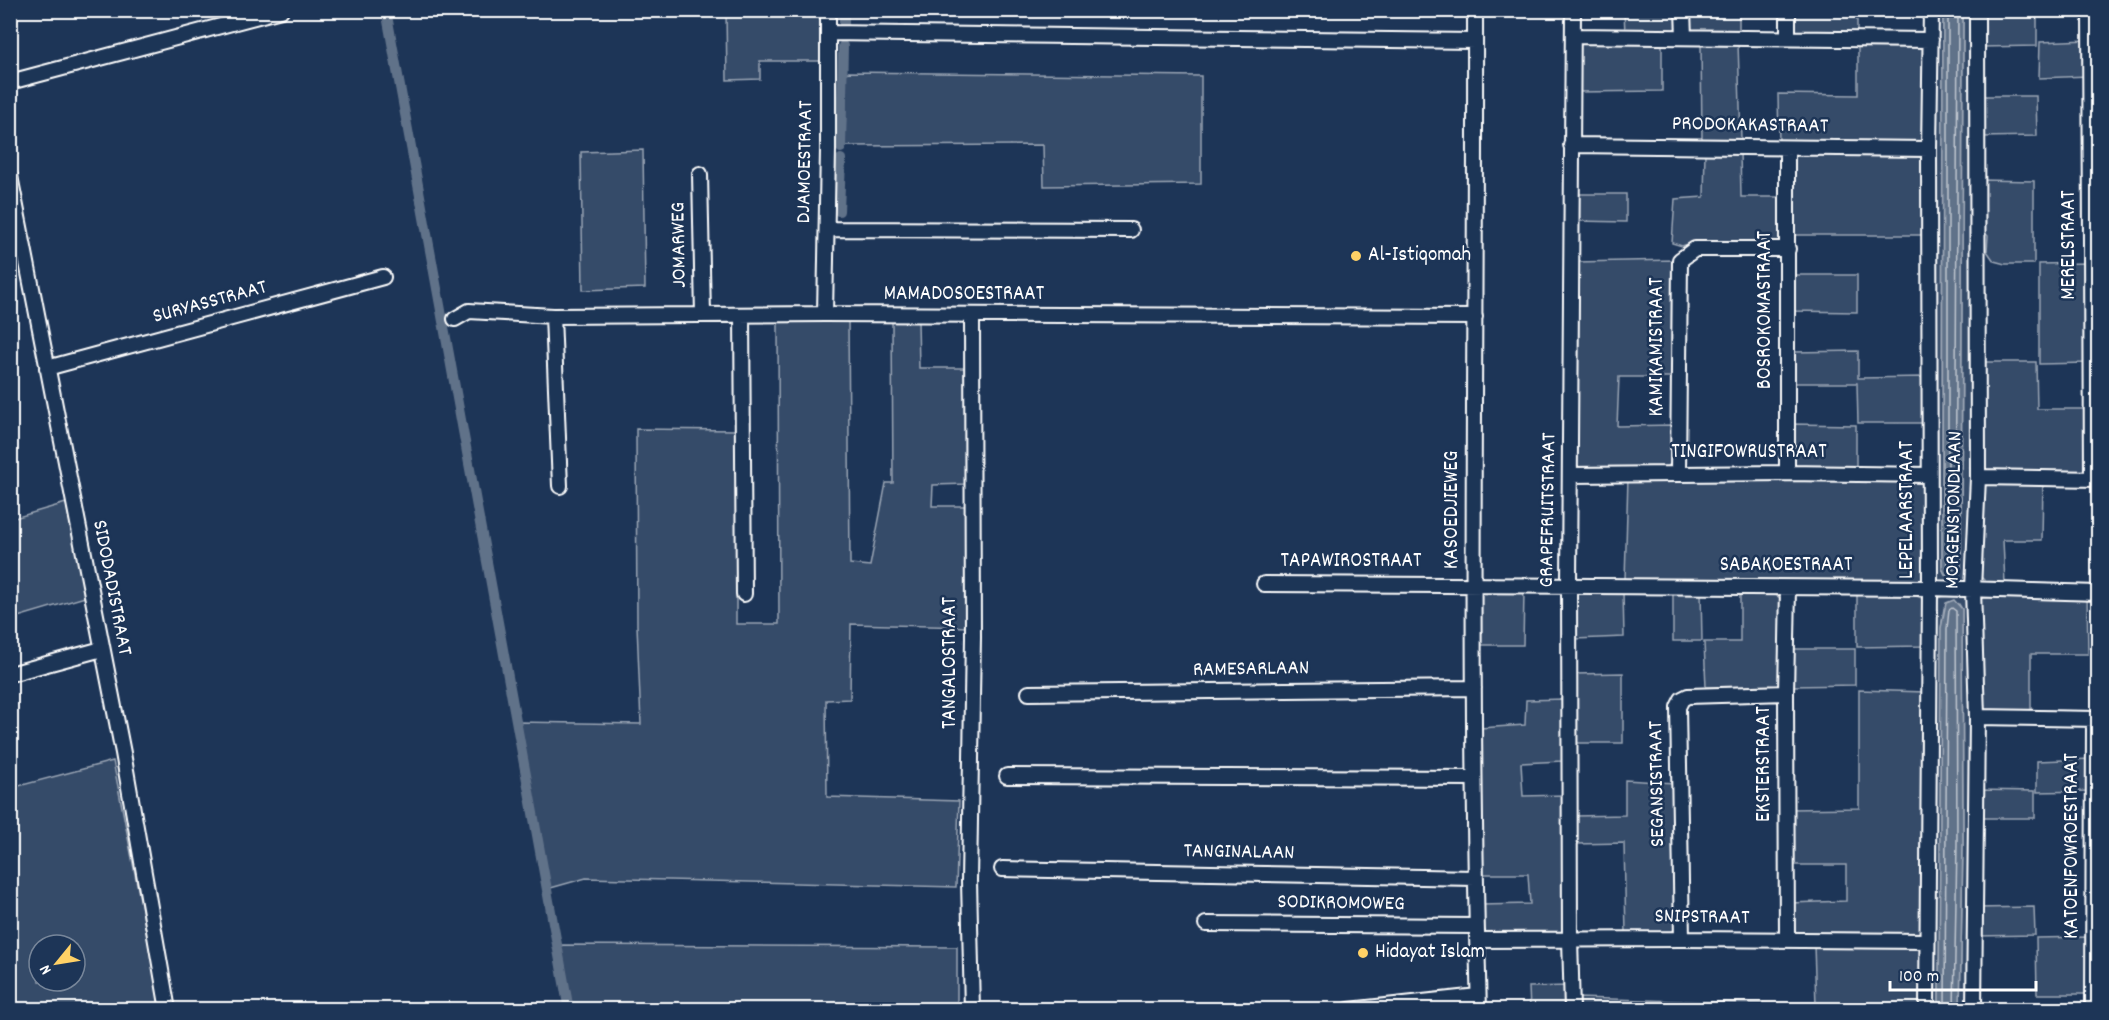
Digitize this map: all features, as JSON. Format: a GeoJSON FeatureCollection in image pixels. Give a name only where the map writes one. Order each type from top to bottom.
{"type":"FeatureCollection","features":[{"type":"Feature","properties":{"kind":"street"},"geometry":{"type":"LineString","coordinates":[[10,82],[280,10]]}},
{"type":"Feature","properties":{"kind":"street","name":"DJAMOESTRAAT"},"geometry":{"type":"LineString","coordinates":[[825,314],[828,10]]}},
{"type":"Feature","properties":{"kind":"street","name":"KASOEDJIEWEG"},"geometry":{"type":"LineString","coordinates":[[1475,10],[1474,778],[1479,1003]]}},
{"type":"Feature","properties":{"kind":"street","name":"GRAPEFRUITSTRAAT"},"geometry":{"type":"LineString","coordinates":[[1572,1010],[1569,585],[1573,10]]}},
{"type":"Feature","properties":{"kind":"street"},"geometry":{"type":"LineString","coordinates":[[1683,10],[1684,37]]}},
{"type":"Feature","properties":{"kind":"street"},"geometry":{"type":"LineString","coordinates":[[1788,10],[1788,37]]}},
{"type":"Feature","properties":{"kind":"street","name":"LEPELAARSTRAAT"},"geometry":{"type":"LineString","coordinates":[[1928,1010],[1931,10]]}},
{"type":"Feature","properties":{"kind":"street","name":"MORGENSTONDLAAN"},"geometry":{"type":"LineString","coordinates":[[1974,1010],[1977,717],[1973,589],[1978,477],[1977,10]]}},
{"type":"Feature","properties":{"kind":"street","name":"MERELSTRAAT"},"geometry":{"type":"LineString","coordinates":[[2090,10],[2095,478]]}},
{"type":"Feature","properties":{"kind":"street"},"geometry":{"type":"LineString","coordinates":[[828,33],[1475,41]]}},
{"type":"Feature","properties":{"kind":"street"},"geometry":{"type":"LineString","coordinates":[[1573,36],[1931,40]]}},
{"type":"Feature","properties":{"kind":"street","name":"PRODOKAKASTRAAT"},"geometry":{"type":"LineString","coordinates":[[1571,145],[1929,149]]}},
{"type":"Feature","properties":{"kind":"street","name":"BOSROKOMASTRAAT"},"geometry":{"type":"LineString","coordinates":[[1786,148],[1787,473]]}},
{"type":"Feature","properties":{"kind":"street","name":"JOMARWEG"},"geometry":{"type":"LineString","coordinates":[[700,174],[703,315]]}},
{"type":"Feature","properties":{"kind":"street","name":"SIDODADISTRAAT"},"geometry":{"type":"LineString","coordinates":[[10,176],[123,753],[168,1010]]}},
{"type":"Feature","properties":{"kind":"street"},"geometry":{"type":"LineString","coordinates":[[827,229],[1131,230]]}},
{"type":"Feature","properties":{"kind":"street","name":"KAMIKAMISTRAAT"},"geometry":{"type":"LineString","coordinates":[[1678,474],[1680,260],[1695,249],[1788,249]]}},
{"type":"Feature","properties":{"kind":"street","name":"SURYASSTRAAT"},"geometry":{"type":"LineString","coordinates":[[47,368],[383,277]]}},
{"type":"Feature","properties":{"kind":"street","name":"MAMADOSOESTRAAT"},"geometry":{"type":"LineString","coordinates":[[455,319],[469,311],[553,316],[825,314],[1475,317]]}},
{"type":"Feature","properties":{"kind":"street"},"geometry":{"type":"LineString","coordinates":[[742,315],[744,594]]}},
{"type":"Feature","properties":{"kind":"street"},"geometry":{"type":"LineString","coordinates":[[553,316],[560,486]]}},
{"type":"Feature","properties":{"kind":"street","name":"TANGALOSTRAAT"},"geometry":{"type":"LineString","coordinates":[[972,316],[973,637],[969,882],[972,1010]]}},
{"type":"Feature","properties":{"kind":"street","name":"TINGIFOWRUSTRAAT"},"geometry":{"type":"LineString","coordinates":[[1570,475],[1787,473],[1929,475]]}},
{"type":"Feature","properties":{"kind":"street"},"geometry":{"type":"LineString","coordinates":[[1978,477],[2095,478]]}},
{"type":"Feature","properties":{"kind":"street","name":"TAPAWIROSTRAAT"},"geometry":{"type":"LineString","coordinates":[[1264,584],[1474,584]]}},
{"type":"Feature","properties":{"kind":"street","name":"SABAKOESTRAAT"},"geometry":{"type":"LineString","coordinates":[[1474,584],[1930,588],[2098,593]]}},
{"type":"Feature","properties":{"kind":"street","name":"EKSTERSTRAAT"},"geometry":{"type":"LineString","coordinates":[[1787,940],[1788,588]]}},
{"type":"Feature","properties":{"kind":"street"},"geometry":{"type":"LineString","coordinates":[[10,674],[102,649]]}},
{"type":"Feature","properties":{"kind":"street","name":"RAMESARLAAN"},"geometry":{"type":"LineString","coordinates":[[1029,693],[1474,688]]}},
{"type":"Feature","properties":{"kind":"street","name":"SEGANSISTRAAT"},"geometry":{"type":"LineString","coordinates":[[1682,939],[1678,707],[1682,699],[1688,696],[1786,693]]}},
{"type":"Feature","properties":{"kind":"street"},"geometry":{"type":"LineString","coordinates":[[1977,717],[2096,719]]}},
{"type":"Feature","properties":{"kind":"street","name":"KATOENFOWROESTRAAT"},"geometry":{"type":"LineString","coordinates":[[2093,1010],[2096,719]]}},
{"type":"Feature","properties":{"kind":"street"},"geometry":{"type":"LineString","coordinates":[[1008,776],[1474,778]]}},
{"type":"Feature","properties":{"kind":"street","name":"TANGINALAAN"},"geometry":{"type":"LineString","coordinates":[[1002,869],[1475,878]]}},
{"type":"Feature","properties":{"kind":"street","name":"SODIKROMOWEG"},"geometry":{"type":"LineString","coordinates":[[1206,924],[1476,933]]}},
{"type":"Feature","properties":{"kind":"street","name":"SNIPSTRAAT"},"geometry":{"type":"LineString","coordinates":[[1476,933],[1570,939],[1927,941]]}},
{"type":"Feature","properties":{"kind":"street"},"geometry":{"type":"LineString","coordinates":[[1349,1010],[1479,1003]]}},
{"type":"Feature","properties":{"kind":"shaded area"},"geometry":{"type":"Polygon","coordinates":[[[726,11],[824,11],[824,61],[760,61],[760,79],[727,80],[726,11]]]}},
{"type":"Feature","properties":{"kind":"shaded area"},"geometry":{"type":"Polygon","coordinates":[[[1624,11],[1679,11],[1677,27],[1670,33],[1625,33],[1624,11]]]}},
{"type":"Feature","properties":{"kind":"shaded area"},"geometry":{"type":"Polygon","coordinates":[[[1686,11],[1739,11],[1739,33],[1692,33],[1686,27],[1686,11]]]}},
{"type":"Feature","properties":{"kind":"shaded area"},"geometry":{"type":"Polygon","coordinates":[[[1793,11],[1857,11],[1857,34],[1801,34],[1794,29],[1793,11]]]}},
{"type":"Feature","properties":{"kind":"shaded area"},"geometry":{"type":"Polygon","coordinates":[[[1934,11],[1943,11],[1942,568],[1945,574],[1959,574],[1961,568],[1963,11],[1973,11],[1973,529],[1967,583],[1940,582],[1935,578],[1934,11]]]}},
{"type":"Feature","properties":{"kind":"shaded area"},"geometry":{"type":"Polygon","coordinates":[[[1980,11],[2037,11],[2037,46],[1980,47],[1980,11]]]}},
{"type":"Feature","properties":{"kind":"shaded area"},"geometry":{"type":"Polygon","coordinates":[[[2088,40],[2088,76],[2039,78],[2040,42],[2088,40]]]}},
{"type":"Feature","properties":{"kind":"shaded area"},"geometry":{"type":"Polygon","coordinates":[[[1662,41],[1662,91],[1577,92],[1579,43],[1662,41]]]}},
{"type":"Feature","properties":{"kind":"shaded area"},"geometry":{"type":"Polygon","coordinates":[[[1738,43],[1741,139],[1702,139],[1701,44],[1738,43]]]}},
{"type":"Feature","properties":{"kind":"shaded area"},"geometry":{"type":"Polygon","coordinates":[[[1858,43],[1923,46],[1926,53],[1923,143],[1779,143],[1778,94],[1858,95],[1858,43]]]}},
{"type":"Feature","properties":{"kind":"shaded area"},"geometry":{"type":"Polygon","coordinates":[[[846,72],[1201,76],[1201,184],[1044,186],[1043,145],[845,146],[846,72]]]}},
{"type":"Feature","properties":{"kind":"shaded area"},"geometry":{"type":"Polygon","coordinates":[[[1981,96],[2036,96],[2037,136],[1981,137],[1981,96]]]}},
{"type":"Feature","properties":{"kind":"shaded area"},"geometry":{"type":"Polygon","coordinates":[[[643,150],[645,288],[583,290],[581,152],[643,150]]]}},
{"type":"Feature","properties":{"kind":"shaded area"},"geometry":{"type":"Polygon","coordinates":[[[1705,151],[1740,151],[1741,197],[1783,197],[1781,242],[1774,246],[1691,243],[1682,246],[1672,243],[1675,199],[1704,197],[1705,151]]]}},
{"type":"Feature","properties":{"kind":"shaded area"},"geometry":{"type":"Polygon","coordinates":[[[1797,152],[1918,153],[1924,157],[1925,235],[1791,235],[1793,155],[1797,152]]]}},
{"type":"Feature","properties":{"kind":"shaded area"},"geometry":{"type":"Polygon","coordinates":[[[1980,180],[2034,181],[2034,264],[2005,264],[1994,261],[1987,251],[1988,236],[1980,227],[1980,180]]]}},
{"type":"Feature","properties":{"kind":"shaded area"},"geometry":{"type":"Polygon","coordinates":[[[1577,194],[1626,194],[1626,222],[1577,221],[1577,194]]]}},
{"type":"Feature","properties":{"kind":"shaded area"},"geometry":{"type":"Polygon","coordinates":[[[1675,260],[1674,377],[1619,377],[1617,426],[1673,425],[1674,450],[1671,462],[1663,470],[1580,469],[1575,463],[1576,262],[1675,260]]]}},
{"type":"Feature","properties":{"kind":"shaded area"},"geometry":{"type":"Polygon","coordinates":[[[2088,263],[2088,363],[2039,364],[2039,264],[2088,263]]]}},
{"type":"Feature","properties":{"kind":"shaded area"},"geometry":{"type":"Polygon","coordinates":[[[1791,275],[1857,275],[1857,312],[1791,311],[1791,275]]]}},
{"type":"Feature","properties":{"kind":"shaded area"},"geometry":{"type":"Polygon","coordinates":[[[778,318],[848,319],[850,564],[870,566],[886,483],[893,483],[892,320],[918,321],[919,368],[968,368],[967,484],[933,485],[932,506],[966,506],[968,627],[851,624],[850,699],[826,700],[827,797],[959,801],[956,887],[586,878],[547,889],[518,722],[641,724],[637,625],[636,429],[736,430],[736,624],[779,624],[778,318]]]}},
{"type":"Feature","properties":{"kind":"shaded area"},"geometry":{"type":"Polygon","coordinates":[[[1858,351],[1858,378],[1924,377],[1924,423],[1858,423],[1857,383],[1793,383],[1793,352],[1858,351]]]}},
{"type":"Feature","properties":{"kind":"shaded area"},"geometry":{"type":"Polygon","coordinates":[[[1981,362],[2036,362],[2037,409],[2087,409],[2085,469],[2078,473],[1986,472],[1980,467],[1981,362]]]}},
{"type":"Feature","properties":{"kind":"shaded area"},"geometry":{"type":"Polygon","coordinates":[[[1790,424],[1856,425],[1856,470],[1792,466],[1790,424]]]}},
{"type":"Feature","properties":{"kind":"shaded area"},"geometry":{"type":"Polygon","coordinates":[[[1628,478],[1922,481],[1925,489],[1926,575],[1920,582],[1625,580],[1628,478]]]}},
{"type":"Feature","properties":{"kind":"shaded area"},"geometry":{"type":"Polygon","coordinates":[[[2043,480],[2042,540],[2003,540],[2005,584],[1988,584],[1980,576],[1981,487],[1986,481],[2043,480]]]}},
{"type":"Feature","properties":{"kind":"shaded area"},"geometry":{"type":"Polygon","coordinates":[[[2092,485],[2098,485],[2098,586],[2094,586],[2092,485]]]}},
{"type":"Feature","properties":{"kind":"shaded area"},"geometry":{"type":"Polygon","coordinates":[[[66,503],[85,597],[11,619],[11,519],[66,503]]]}},
{"type":"Feature","properties":{"kind":"shaded area"},"geometry":{"type":"Polygon","coordinates":[[[1486,590],[1524,591],[1523,645],[1481,645],[1479,597],[1486,590]]]}},
{"type":"Feature","properties":{"kind":"shaded area"},"geometry":{"type":"Polygon","coordinates":[[[1582,592],[1623,592],[1624,637],[1575,639],[1575,600],[1582,592]]]}},
{"type":"Feature","properties":{"kind":"shaded area"},"geometry":{"type":"Polygon","coordinates":[[[1701,592],[1702,641],[1673,641],[1673,593],[1701,592]]]}},
{"type":"Feature","properties":{"kind":"shaded area"},"geometry":{"type":"Polygon","coordinates":[[[1740,593],[1769,593],[1783,601],[1780,684],[1772,688],[1706,687],[1704,642],[1740,642],[1740,593]]]}},
{"type":"Feature","properties":{"kind":"shaded area"},"geometry":{"type":"Polygon","coordinates":[[[1857,593],[1912,594],[1924,599],[1923,646],[1857,647],[1857,593]]]}},
{"type":"Feature","properties":{"kind":"shaded area"},"geometry":{"type":"Polygon","coordinates":[[[1945,594],[1965,597],[1970,610],[1969,1009],[1960,1009],[1963,843],[1962,609],[1959,604],[1944,608],[1941,628],[1939,1009],[1930,1010],[1935,600],[1945,594]]]}},
{"type":"Feature","properties":{"kind":"shaded area"},"geometry":{"type":"Polygon","coordinates":[[[1984,595],[2087,596],[2088,654],[2031,654],[2031,714],[1983,713],[1978,602],[1984,595]]]}},
{"type":"Feature","properties":{"kind":"shaded area"},"geometry":{"type":"Polygon","coordinates":[[[1792,649],[1855,649],[1855,685],[1792,686],[1792,649]]]}},
{"type":"Feature","properties":{"kind":"shaded area"},"geometry":{"type":"Polygon","coordinates":[[[1623,673],[1623,743],[1577,743],[1575,674],[1623,673]]]}},
{"type":"Feature","properties":{"kind":"shaded area"},"geometry":{"type":"Polygon","coordinates":[[[1859,690],[1925,692],[1922,934],[1917,937],[1797,934],[1790,931],[1790,903],[1846,901],[1846,865],[1790,865],[1789,809],[1859,808],[1859,690]]]}},
{"type":"Feature","properties":{"kind":"shaded area"},"geometry":{"type":"Polygon","coordinates":[[[1564,699],[1562,761],[1521,763],[1523,796],[1565,795],[1565,928],[1559,935],[1486,933],[1481,929],[1480,905],[1530,904],[1528,874],[1480,874],[1480,728],[1525,725],[1526,700],[1564,699]]]}},
{"type":"Feature","properties":{"kind":"shaded area"},"geometry":{"type":"Polygon","coordinates":[[[2091,759],[2091,791],[2037,792],[2037,761],[2091,759]]]}},
{"type":"Feature","properties":{"kind":"shaded area"},"geometry":{"type":"Polygon","coordinates":[[[113,761],[160,1002],[127,1010],[11,1010],[11,788],[113,761]]]}},
{"type":"Feature","properties":{"kind":"shaded area"},"geometry":{"type":"Polygon","coordinates":[[[1625,780],[1674,783],[1675,926],[1672,933],[1626,934],[1624,843],[1575,844],[1575,816],[1625,815],[1625,780]]]}},
{"type":"Feature","properties":{"kind":"shaded area"},"geometry":{"type":"Polygon","coordinates":[[[1977,790],[2035,791],[2035,818],[1978,818],[1977,790]]]}},
{"type":"Feature","properties":{"kind":"shaded area"},"geometry":{"type":"Polygon","coordinates":[[[2034,907],[2035,935],[1977,936],[1977,908],[2034,907]]]}},
{"type":"Feature","properties":{"kind":"shaded area"},"geometry":{"type":"Polygon","coordinates":[[[2089,937],[2088,994],[2037,994],[2036,938],[2089,937]]]}},
{"type":"Feature","properties":{"kind":"shaded area"},"geometry":{"type":"Polygon","coordinates":[[[557,945],[957,947],[957,1009],[569,1009],[557,945]]]}},
{"type":"Feature","properties":{"kind":"shaded area"},"geometry":{"type":"Polygon","coordinates":[[[1814,945],[1919,948],[1923,954],[1924,1009],[1578,1010],[1578,998],[1816,1005],[1814,945]]]}},
{"type":"Feature","properties":{"kind":"shaded area"},"geometry":{"type":"Polygon","coordinates":[[[1568,986],[1568,1009],[1530,1009],[1529,987],[1568,986]]]}},
{"type":"Feature","properties":{"kind":"water"},"geometry":{"type":"Polygon","coordinates":[[[1963,10],[1961,568],[1959,574],[1955,576],[1945,574],[1942,568],[1943,11],[1963,10]]]}},
{"type":"Feature","properties":{"kind":"water"},"geometry":{"type":"Polygon","coordinates":[[[1954,600],[1962,609],[1963,843],[1960,1009],[1939,1010],[1941,628],[1946,603],[1954,600]]]}},
{"type":"Feature","properties":{"kind":"waterway"},"geometry":{"type":"LineString","coordinates":[[386,10],[569,1010]]}},
{"type":"Feature","properties":{"kind":"waterway"},"geometry":{"type":"LineString","coordinates":[[844,10],[844,24]]}},
{"type":"Feature","properties":{"kind":"waterway"},"geometry":{"type":"LineString","coordinates":[[841,148],[843,46]]}},
{"type":"Feature","properties":{"kind":"waterway"},"geometry":{"type":"LineString","coordinates":[[839,211],[841,159]]}},
{"type":"Feature","properties":{"kind":"place","name":"Al-Istiqomah"},"geometry":{"type":"Point","coordinates":[1356,256]}},
{"type":"Feature","properties":{"kind":"place","name":"Hidayat Islam"},"geometry":{"type":"Point","coordinates":[1363,953]}}]}
